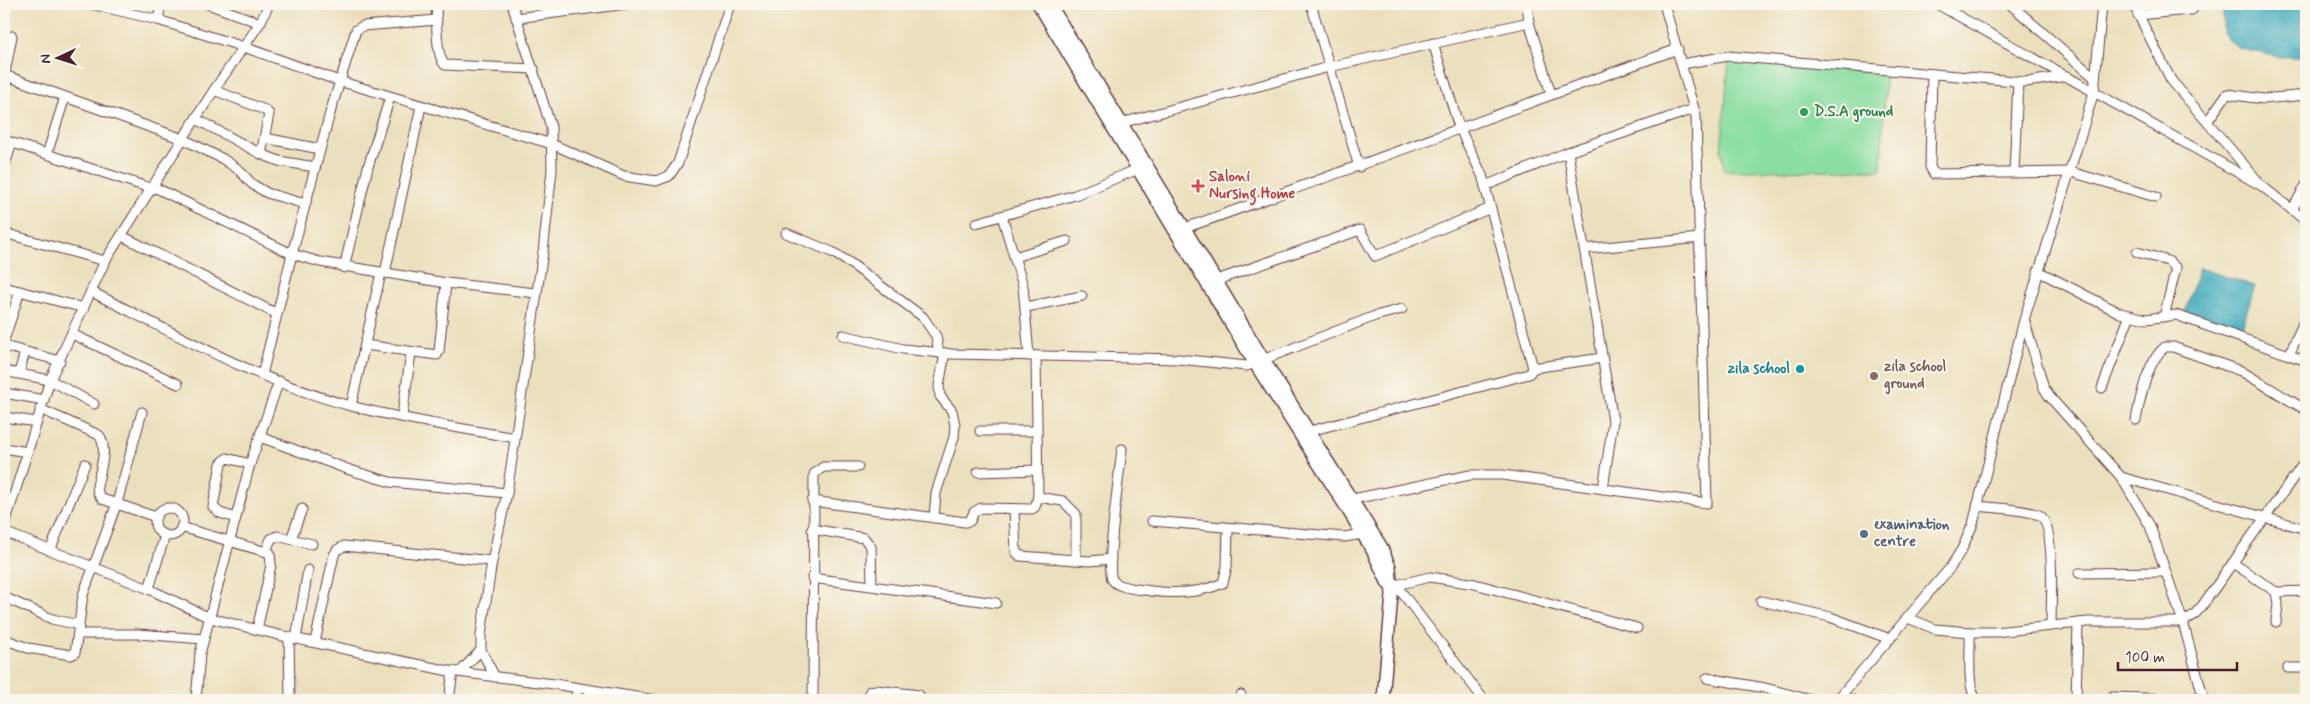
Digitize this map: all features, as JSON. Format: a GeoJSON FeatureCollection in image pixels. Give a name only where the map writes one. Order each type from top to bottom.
{"type":"FeatureCollection","features":[{"type":"Feature","properties":{"kind":"main road"},"geometry":{"type":"LineString","coordinates":[[1038,4],[1138,169],[1260,362],[1393,587]]}},
{"type":"Feature","properties":{"kind":"main road"},"geometry":{"type":"LineString","coordinates":[[1050,4],[1217,280],[1260,362],[1310,431],[1381,546],[1390,567],[1393,587],[1383,700]]}},
{"type":"Feature","properties":{"kind":"street"},"geometry":{"type":"LineString","coordinates":[[92,4],[158,20],[244,47],[339,81],[552,144],[624,176],[656,181],[669,176],[678,163],[730,4]]}},
{"type":"Feature","properties":{"kind":"street"},"geometry":{"type":"LineString","coordinates":[[158,20],[161,4]]}},
{"type":"Feature","properties":{"kind":"street"},"geometry":{"type":"LineString","coordinates":[[208,4],[260,23]]}},
{"type":"Feature","properties":{"kind":"street"},"geometry":{"type":"LineString","coordinates":[[4,527],[50,380],[106,262],[214,90],[260,23],[269,4]]}},
{"type":"Feature","properties":{"kind":"street"},"geometry":{"type":"LineString","coordinates":[[436,4],[439,48],[442,62],[445,65],[534,69]]}},
{"type":"Feature","properties":{"kind":"street"},"geometry":{"type":"LineString","coordinates":[[495,677],[481,650],[481,635],[492,561],[507,493],[545,234],[552,170],[551,127],[512,4]]}},
{"type":"Feature","properties":{"kind":"street"},"geometry":{"type":"LineString","coordinates":[[516,18],[627,4]]}},
{"type":"Feature","properties":{"kind":"street"},"geometry":{"type":"LineString","coordinates":[[1311,4],[1359,167]]}},
{"type":"Feature","properties":{"kind":"street"},"geometry":{"type":"LineString","coordinates":[[1528,4],[1529,22],[1551,94]]}},
{"type":"Feature","properties":{"kind":"street"},"geometry":{"type":"LineString","coordinates":[[1353,499],[1470,475],[1502,475],[1707,503],[1700,238],[1694,109],[1664,4]]}},
{"type":"Feature","properties":{"kind":"street"},"geometry":{"type":"LineString","coordinates":[[1937,4],[2262,186],[2306,221]]}},
{"type":"Feature","properties":{"kind":"street"},"geometry":{"type":"LineString","coordinates":[[2010,4],[2095,78]]}},
{"type":"Feature","properties":{"kind":"street"},"geometry":{"type":"LineString","coordinates":[[1838,699],[1950,568],[1962,549],[1973,524],[2024,320],[2094,92],[2102,4]]}},
{"type":"Feature","properties":{"kind":"street"},"geometry":{"type":"LineString","coordinates":[[2133,4],[2171,80],[2262,186]]}},
{"type":"Feature","properties":{"kind":"street"},"geometry":{"type":"LineString","coordinates":[[2138,15],[2192,10],[2196,4]]}},
{"type":"Feature","properties":{"kind":"street"},"geometry":{"type":"LineString","coordinates":[[262,375],[315,167],[339,81],[358,27],[437,20]]}},
{"type":"Feature","properties":{"kind":"street"},"geometry":{"type":"LineString","coordinates":[[1121,122],[1329,68],[1529,22]]}},
{"type":"Feature","properties":{"kind":"street"},"geometry":{"type":"LineString","coordinates":[[12,36],[4,77],[183,139],[223,159],[239,170],[252,184],[267,193],[305,204]]}},
{"type":"Feature","properties":{"kind":"street"},"geometry":{"type":"LineString","coordinates":[[1433,43],[1459,127],[1482,175],[1533,368]]}},
{"type":"Feature","properties":{"kind":"street"},"geometry":{"type":"LineString","coordinates":[[1185,228],[1359,167],[1459,127],[1678,49]]}},
{"type":"Feature","properties":{"kind":"street"},"geometry":{"type":"LineString","coordinates":[[1682,64],[1728,56],[2018,81],[2067,76]]}},
{"type":"Feature","properties":{"kind":"street"},"geometry":{"type":"LineString","coordinates":[[1932,74],[1931,172],[1934,174],[2071,172],[2156,197]]}},
{"type":"Feature","properties":{"kind":"street"},"geometry":{"type":"LineString","coordinates":[[2014,172],[2018,81]]}},
{"type":"Feature","properties":{"kind":"street"},"geometry":{"type":"LineString","coordinates":[[214,90],[265,110],[269,114],[261,154]]}},
{"type":"Feature","properties":{"kind":"street"},"geometry":{"type":"LineString","coordinates":[[2207,122],[2227,94],[2263,99],[2306,95]]}},
{"type":"Feature","properties":{"kind":"street"},"geometry":{"type":"LineString","coordinates":[[344,268],[371,154],[390,96]]}},
{"type":"Feature","properties":{"kind":"street"},"geometry":{"type":"LineString","coordinates":[[47,154],[65,97]]}},
{"type":"Feature","properties":{"kind":"street"},"geometry":{"type":"LineString","coordinates":[[351,406],[421,106]]}},
{"type":"Feature","properties":{"kind":"street"},"geometry":{"type":"LineString","coordinates":[[1485,186],[1568,152],[1694,109]]}},
{"type":"Feature","properties":{"kind":"street"},"geometry":{"type":"LineString","coordinates":[[196,120],[261,154],[279,161],[315,167]]}},
{"type":"Feature","properties":{"kind":"street"},"geometry":{"type":"LineString","coordinates":[[265,138],[320,149]]}},
{"type":"Feature","properties":{"kind":"street"},"geometry":{"type":"LineString","coordinates":[[4,166],[8,141],[153,188],[292,254],[344,268],[446,283],[536,293]]}},
{"type":"Feature","properties":{"kind":"street"},"geometry":{"type":"LineString","coordinates":[[1568,152],[1612,421],[1603,489]]}},
{"type":"Feature","properties":{"kind":"street"},"geometry":{"type":"LineString","coordinates":[[976,223],[1067,198],[1138,169]]}},
{"type":"Feature","properties":{"kind":"street"},"geometry":{"type":"LineString","coordinates":[[2292,210],[2306,185]]}},
{"type":"Feature","properties":{"kind":"street"},"geometry":{"type":"LineString","coordinates":[[1217,280],[1360,230],[1375,256],[1491,208]]}},
{"type":"Feature","properties":{"kind":"street"},"geometry":{"type":"LineString","coordinates":[[812,501],[965,522],[970,521],[974,512],[981,508],[1032,510],[1037,503],[1037,431],[1032,356],[1023,286],[1002,216]]}},
{"type":"Feature","properties":{"kind":"street"},"geometry":{"type":"LineString","coordinates":[[4,233],[106,262]]}},
{"type":"Feature","properties":{"kind":"street"},"geometry":{"type":"LineString","coordinates":[[786,233],[832,252],[850,263],[923,317],[936,336],[942,353],[940,396],[952,411],[955,425],[954,437],[936,492],[934,518]]}},
{"type":"Feature","properties":{"kind":"street"},"geometry":{"type":"LineString","coordinates":[[122,236],[277,314]]}},
{"type":"Feature","properties":{"kind":"street"},"geometry":{"type":"LineString","coordinates":[[1584,249],[1700,238]]}},
{"type":"Feature","properties":{"kind":"street"},"geometry":{"type":"LineString","coordinates":[[1014,257],[1067,241]]}},
{"type":"Feature","properties":{"kind":"street"},"geometry":{"type":"LineString","coordinates":[[2137,252],[2168,261],[2176,268],[2164,317]]}},
{"type":"Feature","properties":{"kind":"street"},"geometry":{"type":"LineString","coordinates":[[2038,271],[2100,301],[2112,310],[2146,319],[2176,315],[2306,361]]}},
{"type":"Feature","properties":{"kind":"street"},"geometry":{"type":"LineString","coordinates":[[365,345],[431,355],[437,354],[439,351],[446,283]]}},
{"type":"Feature","properties":{"kind":"street"},"geometry":{"type":"LineString","coordinates":[[4,287],[84,308]]}},
{"type":"Feature","properties":{"kind":"street"},"geometry":{"type":"LineString","coordinates":[[4,340],[20,291]]}},
{"type":"Feature","properties":{"kind":"street"},"geometry":{"type":"LineString","coordinates":[[92,292],[262,375],[351,406],[515,438]]}},
{"type":"Feature","properties":{"kind":"street"},"geometry":{"type":"LineString","coordinates":[[1026,308],[1082,296]]}},
{"type":"Feature","properties":{"kind":"street"},"geometry":{"type":"LineString","coordinates":[[843,335],[903,349],[942,353],[1178,359],[1247,366],[1375,316],[1402,309]]}},
{"type":"Feature","properties":{"kind":"street"},"geometry":{"type":"LineString","coordinates":[[2102,388],[2130,315]]}},
{"type":"Feature","properties":{"kind":"street"},"geometry":{"type":"LineString","coordinates":[[2289,355],[2306,316]]}},
{"type":"Feature","properties":{"kind":"street"},"geometry":{"type":"LineString","coordinates":[[2024,320],[2044,388],[2056,407],[2120,477],[2150,526],[2183,622],[2204,700],[2112,697]]}},
{"type":"Feature","properties":{"kind":"street"},"geometry":{"type":"LineString","coordinates":[[72,334],[178,384]]}},
{"type":"Feature","properties":{"kind":"street"},"geometry":{"type":"LineString","coordinates":[[4,346],[60,361]]}},
{"type":"Feature","properties":{"kind":"street"},"geometry":{"type":"LineString","coordinates":[[2136,420],[2141,393],[2156,358],[2165,347],[2173,347],[2241,371],[2306,410]]}},
{"type":"Feature","properties":{"kind":"street"},"geometry":{"type":"LineString","coordinates":[[20,373],[25,352]]}},
{"type":"Feature","properties":{"kind":"street"},"geometry":{"type":"LineString","coordinates":[[402,416],[411,352]]}},
{"type":"Feature","properties":{"kind":"street"},"geometry":{"type":"LineString","coordinates":[[1310,431],[1529,374],[1533,368],[1602,358]]}},
{"type":"Feature","properties":{"kind":"street"},"geometry":{"type":"LineString","coordinates":[[4,371],[50,380],[94,404]]}},
{"type":"Feature","properties":{"kind":"street"},"geometry":{"type":"LineString","coordinates":[[196,700],[198,668],[204,639],[250,464],[279,381]]}},
{"type":"Feature","properties":{"kind":"street"},"geometry":{"type":"LineString","coordinates":[[4,393],[42,404],[99,435],[103,440],[104,448],[98,493],[102,498],[156,517]]}},
{"type":"Feature","properties":{"kind":"street"},"geometry":{"type":"LineString","coordinates":[[4,639],[28,648],[71,655],[76,649],[83,596],[116,503],[142,412]]}},
{"type":"Feature","properties":{"kind":"street"},"geometry":{"type":"LineString","coordinates":[[4,417],[36,422]]}},
{"type":"Feature","properties":{"kind":"street"},"geometry":{"type":"LineString","coordinates":[[980,431],[1037,431]]}},
{"type":"Feature","properties":{"kind":"street"},"geometry":{"type":"LineString","coordinates":[[260,437],[350,470],[390,482],[507,493]]}},
{"type":"Feature","properties":{"kind":"street"},"geometry":{"type":"LineString","coordinates":[[4,448],[27,452]]}},
{"type":"Feature","properties":{"kind":"street"},"geometry":{"type":"LineString","coordinates":[[1122,449],[1111,559],[1112,578],[1124,586],[1160,592],[1184,592],[1212,588],[1222,583],[1225,579],[1228,529]]}},
{"type":"Feature","properties":{"kind":"street"},"geometry":{"type":"LineString","coordinates":[[236,518],[220,513],[213,507],[221,464],[227,458],[233,458],[250,464]]}},
{"type":"Feature","properties":{"kind":"street"},"geometry":{"type":"LineString","coordinates":[[1908,618],[1935,629],[1970,632],[2078,623],[2183,622],[2194,615],[2202,606],[2306,460]]}},
{"type":"Feature","properties":{"kind":"street"},"geometry":{"type":"LineString","coordinates":[[50,551],[85,464]]}},
{"type":"Feature","properties":{"kind":"street"},"geometry":{"type":"LineString","coordinates":[[813,700],[812,501],[814,474],[822,467],[858,467]]}},
{"type":"Feature","properties":{"kind":"street"},"geometry":{"type":"LineString","coordinates":[[978,472],[1037,470]]}},
{"type":"Feature","properties":{"kind":"street"},"geometry":{"type":"LineString","coordinates":[[2120,477],[2306,529]]}},
{"type":"Feature","properties":{"kind":"street"},"geometry":{"type":"LineString","coordinates":[[1038,497],[1063,501],[1076,514],[1076,560]]}},
{"type":"Feature","properties":{"kind":"street"},"geometry":{"type":"LineString","coordinates":[[1977,506],[2038,515],[2046,522],[2050,544],[2051,625]]}},
{"type":"Feature","properties":{"kind":"street"},"geometry":{"type":"LineString","coordinates":[[165,508],[173,509],[182,518],[181,527],[175,534],[165,535],[158,530],[156,517],[165,508]]}},
{"type":"Feature","properties":{"kind":"street"},"geometry":{"type":"LineString","coordinates":[[292,539],[302,509]]}},
{"type":"Feature","properties":{"kind":"street"},"geometry":{"type":"LineString","coordinates":[[1014,510],[1016,552],[1020,556],[1076,560],[1111,559]]}},
{"type":"Feature","properties":{"kind":"street"},"geometry":{"type":"LineString","coordinates":[[1152,521],[1228,529],[1344,537],[1363,534]]}},
{"type":"Feature","properties":{"kind":"street"},"geometry":{"type":"LineString","coordinates":[[181,527],[270,553],[271,565],[257,630]]}},
{"type":"Feature","properties":{"kind":"street"},"geometry":{"type":"LineString","coordinates":[[812,529],[864,538],[868,541],[871,546],[872,585]]}},
{"type":"Feature","properties":{"kind":"street"},"geometry":{"type":"LineString","coordinates":[[4,532],[149,589],[210,618],[292,638],[457,672],[656,700]]}},
{"type":"Feature","properties":{"kind":"street"},"geometry":{"type":"LineString","coordinates":[[149,589],[165,535]]}},
{"type":"Feature","properties":{"kind":"street"},"geometry":{"type":"LineString","coordinates":[[266,551],[273,537],[312,544]]}},
{"type":"Feature","properties":{"kind":"street"},"geometry":{"type":"LineString","coordinates":[[315,642],[334,555],[337,550],[344,546],[492,561]]}},
{"type":"Feature","properties":{"kind":"street"},"geometry":{"type":"LineString","coordinates":[[2233,563],[2276,592],[2306,591]]}},
{"type":"Feature","properties":{"kind":"street"},"geometry":{"type":"LineString","coordinates":[[290,700],[292,638],[308,570]]}},
{"type":"Feature","properties":{"kind":"street"},"geometry":{"type":"LineString","coordinates":[[2079,572],[2166,572]]}},
{"type":"Feature","properties":{"kind":"street"},"geometry":{"type":"LineString","coordinates":[[1484,700],[1393,587],[1430,577],[1475,584],[1637,628]]}},
{"type":"Feature","properties":{"kind":"street"},"geometry":{"type":"LineString","coordinates":[[812,578],[996,603]]}},
{"type":"Feature","properties":{"kind":"street"},"geometry":{"type":"LineString","coordinates":[[2276,592],[2276,622]]}},
{"type":"Feature","properties":{"kind":"street"},"geometry":{"type":"LineString","coordinates":[[4,597],[79,630],[204,639]]}},
{"type":"Feature","properties":{"kind":"street"},"geometry":{"type":"LineString","coordinates":[[1761,601],[1830,617],[1890,639]]}},
{"type":"Feature","properties":{"kind":"street"},"geometry":{"type":"LineString","coordinates":[[2076,700],[2078,623]]}},
{"type":"Feature","properties":{"kind":"street"},"geometry":{"type":"LineString","coordinates":[[1970,632],[1971,683],[1973,694],[1978,700]]}},
{"type":"Feature","properties":{"kind":"street"},"geometry":{"type":"LineString","coordinates":[[449,700],[457,672],[481,650]]}},
{"type":"Feature","properties":{"kind":"street"},"geometry":{"type":"LineString","coordinates":[[2288,668],[2306,668]]}},
{"type":"Feature","properties":{"kind":"street"},"geometry":{"type":"LineString","coordinates":[[1707,678],[1766,688],[1811,700]]}},
{"type":"Feature","properties":{"kind":"street"},"geometry":{"type":"LineString","coordinates":[[576,688],[576,700]]}},
{"type":"Feature","properties":{"kind":"street"},"geometry":{"type":"LineString","coordinates":[[866,700],[870,692],[876,690],[900,696],[919,695]]}},
{"type":"Feature","properties":{"kind":"street"},"geometry":{"type":"LineString","coordinates":[[1838,699],[1853,700]]}},
{"type":"Feature","properties":{"kind":"green space","name":"D.S.A ground"},"geometry":{"type":"Polygon","coordinates":[[[1729,59],[1886,74],[1881,170],[1725,171],[1721,151],[1729,59]]]}},
{"type":"Feature","properties":{"kind":"water"},"geometry":{"type":"Polygon","coordinates":[[[2223,4],[2306,4],[2306,57],[2279,57],[2237,48],[2223,34],[2223,4]]]}},
{"type":"Feature","properties":{"kind":"water"},"geometry":{"type":"Polygon","coordinates":[[[2199,268],[2255,286],[2241,330],[2185,312],[2199,268]]]}},
{"type":"Feature","properties":{"kind":"place","name":"D.S.A ground"},"geometry":{"type":"Point","coordinates":[1804,112]}},
{"type":"Feature","properties":{"kind":"place","name":"Saloni Nursing Home"},"geometry":{"type":"Point","coordinates":[1198,186]}},
{"type":"Feature","properties":{"kind":"place","name":"zila school"},"geometry":{"type":"Point","coordinates":[1800,369]}},
{"type":"Feature","properties":{"kind":"place","name":"zila school ground"},"geometry":{"type":"Point","coordinates":[1874,376]}},
{"type":"Feature","properties":{"kind":"place","name":"examination centre"},"geometry":{"type":"Point","coordinates":[1864,534]}}]}
